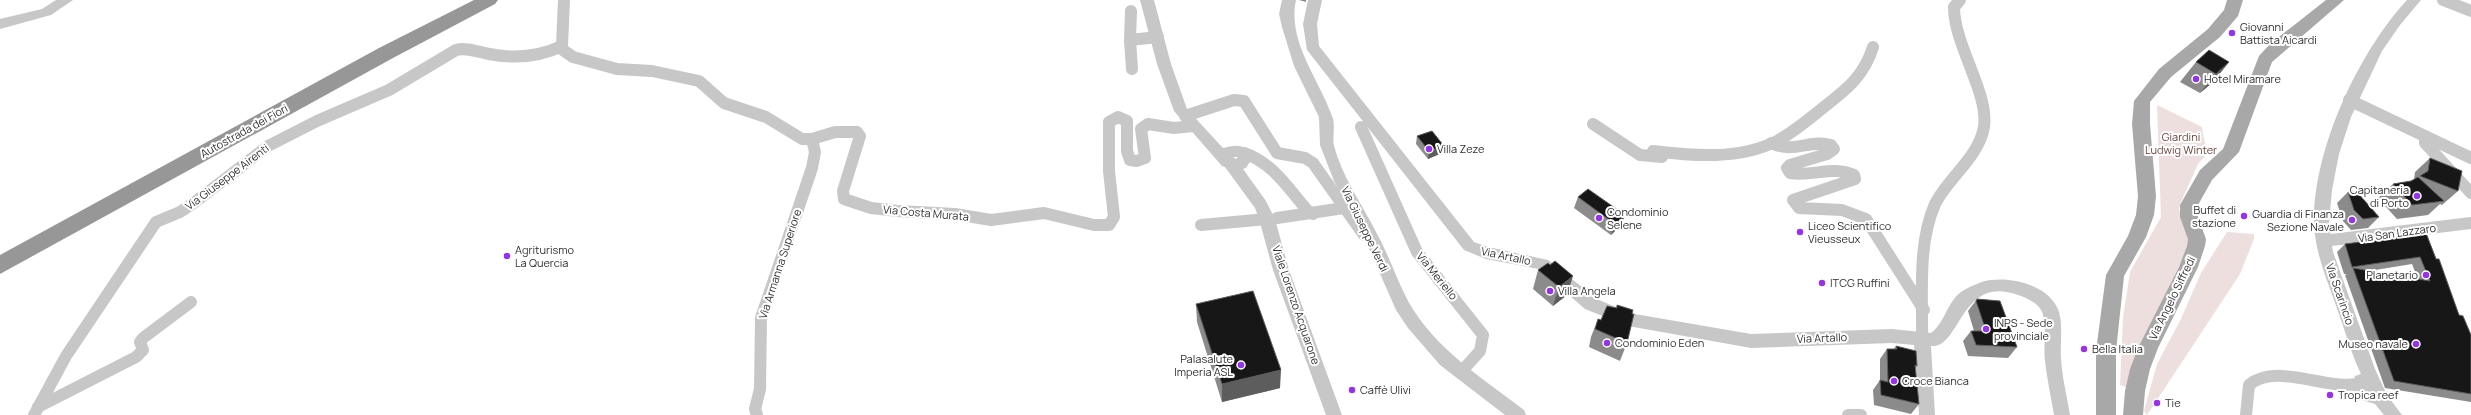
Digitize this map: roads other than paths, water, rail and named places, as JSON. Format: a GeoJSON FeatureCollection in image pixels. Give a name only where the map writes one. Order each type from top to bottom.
{"type":"FeatureCollection","features":[{"type":"Feature","properties":{"kind":"highway","name":"Autostrada dei Fiori"},"geometry":{"type":"LineString","coordinates":[[0,253],[290,95],[457,0]]}},
{"type":"Feature","properties":{"kind":"highway","name":"Autostrada dei Fiori"},"geometry":{"type":"LineString","coordinates":[[0,265],[352,71],[489,0]]}},
{"type":"Feature","properties":{"kind":"main road"},"geometry":{"type":"LineString","coordinates":[[2106,415],[2106,345],[2115,275],[2137,237],[2145,215],[2147,196],[2141,124],[2142,100],[2165,73],[2214,33],[2232,12],[2235,0]]}},
{"type":"Feature","properties":{"kind":"main road","name":"Via Angelo Siffredi"},"geometry":{"type":"LineString","coordinates":[[2133,415],[2133,398],[2137,375],[2196,246],[2197,239],[2188,211],[2200,182],[2230,152],[2265,60],[2276,48],[2336,0]]}},
{"type":"Feature","properties":{"kind":"street"},"geometry":{"type":"LineString","coordinates":[[0,24],[46,12],[66,0]]}},
{"type":"Feature","properties":{"kind":"street"},"geometry":{"type":"LineString","coordinates":[[562,46],[564,0]]}},
{"type":"Feature","properties":{"kind":"street","name":"Viale Lorenzo Acquarone"},"geometry":{"type":"LineString","coordinates":[[1147,0],[1171,86],[1189,121],[1210,145],[1237,161],[1261,205],[1272,219],[1281,270],[1334,415]]}},
{"type":"Feature","properties":{"kind":"street","name":"Via Giuseppe Verdi"},"geometry":{"type":"LineString","coordinates":[[1289,0],[1286,14],[1289,27],[1302,66],[1326,117],[1327,145],[1341,181],[1376,247],[1402,305],[1414,323],[1446,360],[1518,415]]}},
{"type":"Feature","properties":{"kind":"street","name":"Via Artallo"},"geometry":{"type":"LineString","coordinates":[[1316,0],[1310,24],[1312,47],[1469,246],[1486,253],[1543,264],[1592,304],[1628,319],[1751,341],[1892,336],[1922,340]]}},
{"type":"Feature","properties":{"kind":"street"},"geometry":{"type":"LineString","coordinates":[[1927,415],[1922,340],[1925,263],[1935,205],[1946,186],[1981,139],[1984,127],[1981,104],[1954,21],[1954,7],[1960,0]]}},
{"type":"Feature","properties":{"kind":"street"},"geometry":{"type":"LineString","coordinates":[[2323,241],[2324,201],[2329,173],[2349,100],[2392,25],[2414,0]]}},
{"type":"Feature","properties":{"kind":"street"},"geometry":{"type":"LineString","coordinates":[[2443,0],[2471,11]]}},
{"type":"Feature","properties":{"kind":"street"},"geometry":{"type":"LineString","coordinates":[[1131,11],[1130,40],[1132,69]]}},
{"type":"Feature","properties":{"kind":"street"},"geometry":{"type":"LineString","coordinates":[[1130,40],[1158,36]]}},
{"type":"Feature","properties":{"kind":"street","name":"Via Giuseppe Airenti"},"geometry":{"type":"LineString","coordinates":[[36,411],[66,356],[156,222],[180,212],[195,202],[272,143],[317,121],[389,90],[451,53],[468,49],[484,53],[524,57],[546,54],[562,46]]}},
{"type":"Feature","properties":{"kind":"street","name":"Via Costa Murata"},"geometry":{"type":"LineString","coordinates":[[562,46],[563,50],[573,57],[617,69],[652,71],[699,81],[724,103],[766,117],[802,139],[851,130],[860,136],[843,191],[844,199],[856,205],[902,213],[965,215],[982,220],[1009,220],[1050,213],[1085,224],[1109,225],[1114,217],[1109,171],[1109,122],[1115,117],[1121,117],[1127,121],[1127,151],[1130,160],[1137,161],[1145,158],[1141,129],[1148,124],[1174,128],[1189,121]]}},
{"type":"Feature","properties":{"kind":"street"},"geometry":{"type":"LineString","coordinates":[[1653,151],[1683,155],[1718,155],[1746,151],[1771,143],[1846,91],[1865,70],[1873,47]]}},
{"type":"Feature","properties":{"kind":"street"},"geometry":{"type":"LineString","coordinates":[[1189,121],[1241,100],[1244,101],[1277,153],[1305,158],[1312,163],[1344,208],[1349,211],[1368,241],[1376,247]]}},
{"type":"Feature","properties":{"kind":"street"},"geometry":{"type":"LineString","coordinates":[[2349,100],[2471,158]]}},
{"type":"Feature","properties":{"kind":"street"},"geometry":{"type":"LineString","coordinates":[[1593,124],[1640,155],[1663,158],[1683,155]]}},
{"type":"Feature","properties":{"kind":"street","name":"Via Meriello"},"geometry":{"type":"LineString","coordinates":[[1361,127],[1417,252],[1483,335],[1484,344],[1477,356],[1461,372]]}},
{"type":"Feature","properties":{"kind":"street"},"geometry":{"type":"LineString","coordinates":[[2425,137],[2426,143],[2430,149],[2471,193]]}},
{"type":"Feature","properties":{"kind":"street","name":"Via Armanna Superiore"},"geometry":{"type":"LineString","coordinates":[[757,415],[755,409],[760,389],[761,318],[812,168],[815,152],[812,138]]}},
{"type":"Feature","properties":{"kind":"street"},"geometry":{"type":"LineString","coordinates":[[1771,143],[1779,148],[1790,149],[1819,143],[1831,145],[1834,149],[1832,152],[1790,165],[1787,168],[1790,173],[1798,176],[1844,171],[1854,176],[1855,179],[1848,183],[1800,196],[1793,200],[1795,204],[1799,208],[1834,208],[1856,213],[1866,219],[1924,310]]}},
{"type":"Feature","properties":{"kind":"street"},"geometry":{"type":"LineString","coordinates":[[1237,161],[1266,163],[1307,210],[1313,214]]}},
{"type":"Feature","properties":{"kind":"street"},"geometry":{"type":"LineString","coordinates":[[1201,225],[1272,219],[1313,214],[1344,208]]}},
{"type":"Feature","properties":{"kind":"street","name":"Via San Lazzaro"},"geometry":{"type":"LineString","coordinates":[[2323,241],[2336,241],[2471,223]]}},
{"type":"Feature","properties":{"kind":"street","name":"Via Scarincio"},"geometry":{"type":"LineString","coordinates":[[2323,241],[2368,383],[2394,415]]}},
{"type":"Feature","properties":{"kind":"street"},"geometry":{"type":"LineString","coordinates":[[1922,340],[1934,340],[1945,332],[1951,317],[1966,297],[1990,286],[2011,286],[2031,293],[2043,301],[2051,313],[2054,366],[2062,415]]}},
{"type":"Feature","properties":{"kind":"street","name":"Via Giuseppe Airenti"},"geometry":{"type":"LineString","coordinates":[[36,411],[136,357],[143,350],[140,342],[144,336],[176,316],[191,302]]}},
{"type":"Feature","properties":{"kind":"street"},"geometry":{"type":"LineString","coordinates":[[2246,415],[2249,385],[2261,376],[2275,375],[2345,388],[2368,383]]}},
{"type":"Feature","properties":{"kind":"street"},"geometry":{"type":"LineString","coordinates":[[1848,415],[1861,415]]}},
{"type":"Feature","properties":{"kind":"place","name":"Giovanni Battista Aicardi"},"geometry":{"type":"Point","coordinates":[2232,33]}},
{"type":"Feature","properties":{"kind":"place","name":"Hotel Miramare"},"geometry":{"type":"Point","coordinates":[2196,79]}},
{"type":"Feature","properties":{"kind":"place","name":"Villa Zeze"},"geometry":{"type":"Point","coordinates":[1429,149]}},
{"type":"Feature","properties":{"kind":"place","name":"Capitaneria di Porto"},"geometry":{"type":"Point","coordinates":[2417,196]}},
{"type":"Feature","properties":{"kind":"place","name":"Buffet di stazione"},"geometry":{"type":"Point","coordinates":[2244,216]}},
{"type":"Feature","properties":{"kind":"place","name":"Condominio Selene"},"geometry":{"type":"Point","coordinates":[1599,218]}},
{"type":"Feature","properties":{"kind":"place","name":"Guardia di Finanza Sezione Navale"},"geometry":{"type":"Point","coordinates":[2352,220]}},
{"type":"Feature","properties":{"kind":"place","name":"Liceo Scientifico Vieusseux"},"geometry":{"type":"Point","coordinates":[1800,232]}},
{"type":"Feature","properties":{"kind":"place","name":"Agriturismo La Quercia"},"geometry":{"type":"Point","coordinates":[507,256]}},
{"type":"Feature","properties":{"kind":"place","name":"Planetario"},"geometry":{"type":"Point","coordinates":[2426,275]}},
{"type":"Feature","properties":{"kind":"place","name":"ITCG Ruffini"},"geometry":{"type":"Point","coordinates":[1822,283]}},
{"type":"Feature","properties":{"kind":"place","name":"Villa Angela"},"geometry":{"type":"Point","coordinates":[1550,291]}},
{"type":"Feature","properties":{"kind":"place","name":"INPS - Sede provinciale"},"geometry":{"type":"Point","coordinates":[1986,329]}},
{"type":"Feature","properties":{"kind":"place","name":"Condominio Eden"},"geometry":{"type":"Point","coordinates":[1607,343]}},
{"type":"Feature","properties":{"kind":"place","name":"Museo navale"},"geometry":{"type":"Point","coordinates":[2416,344]}},
{"type":"Feature","properties":{"kind":"place","name":"Bella Italia"},"geometry":{"type":"Point","coordinates":[2084,349]}},
{"type":"Feature","properties":{"kind":"place","name":"Palasalute Imperia ASL"},"geometry":{"type":"Point","coordinates":[1241,365]}},
{"type":"Feature","properties":{"kind":"place","name":"Croce Bianca"},"geometry":{"type":"Point","coordinates":[1894,381]}},
{"type":"Feature","properties":{"kind":"place","name":"Caffè Ulivi"},"geometry":{"type":"Point","coordinates":[1352,390]}},
{"type":"Feature","properties":{"kind":"place","name":"Tropica reef"},"geometry":{"type":"Point","coordinates":[2330,395]}},
{"type":"Feature","properties":{"kind":"place","name":"Tie"},"geometry":{"type":"Point","coordinates":[2157,403]}},
{"type":"Feature","properties":{"kind":"park label","name":"Giardini Ludwig Winter"},"geometry":{"type":"Point","coordinates":[2181,143]}}]}
